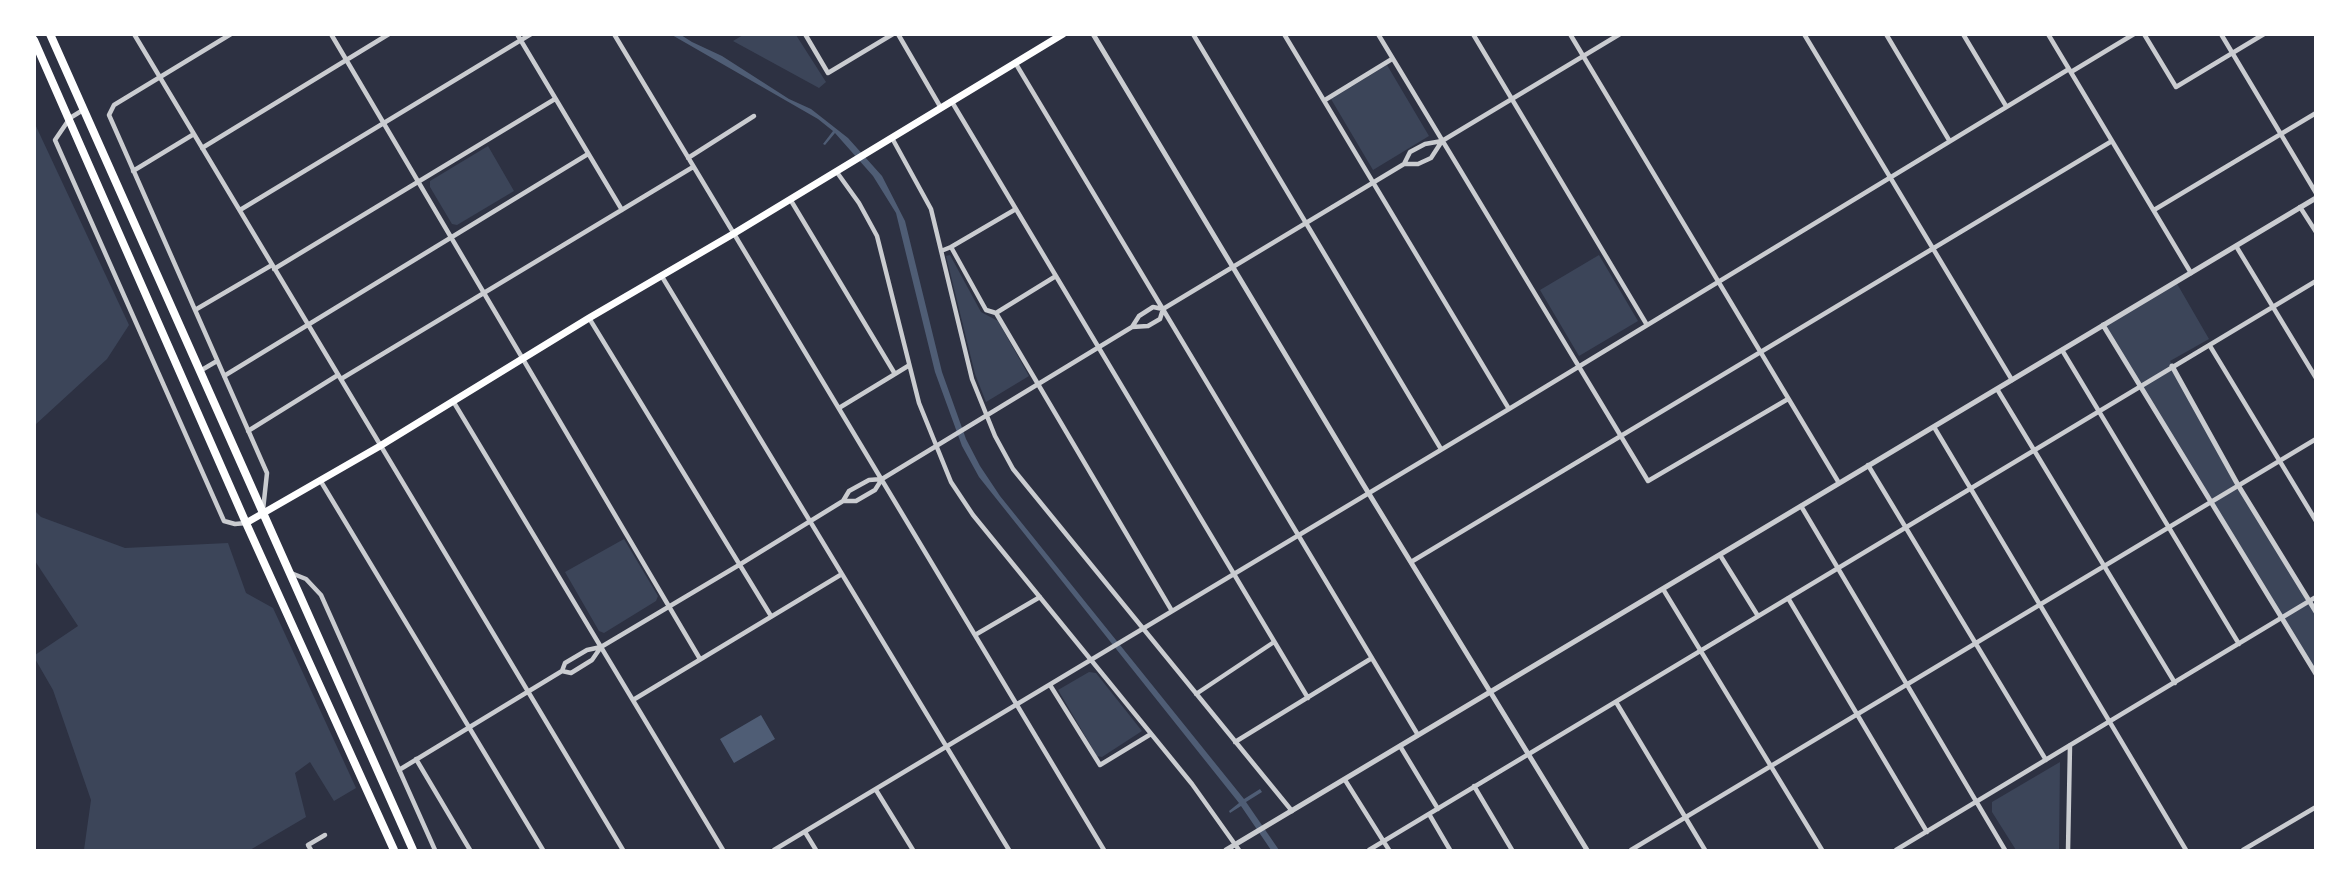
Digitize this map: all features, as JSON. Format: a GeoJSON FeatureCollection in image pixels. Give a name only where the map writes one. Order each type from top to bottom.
{"type":"FeatureCollection","features":[{"type":"Feature","properties":{"kind":"highway"},"geometry":{"type":"LineString","coordinates":[[50,34],[413,850]]}},
{"type":"Feature","properties":{"kind":"highway"},"geometry":{"type":"LineString","coordinates":[[34,40],[246,523],[394,850]]}},
{"type":"Feature","properties":{"kind":"main road"},"geometry":{"type":"LineString","coordinates":[[246,523],[380,446],[1063,34]]}},
{"type":"Feature","properties":{"kind":"street"},"geometry":{"type":"LineString","coordinates":[[134,34],[623,850]]}},
{"type":"Feature","properties":{"kind":"street"},"geometry":{"type":"LineString","coordinates":[[231,34],[114,105],[109,115],[267,473],[263,514]]}},
{"type":"Feature","properties":{"kind":"street"},"geometry":{"type":"LineString","coordinates":[[330,34],[700,659]]}},
{"type":"Feature","properties":{"kind":"street"},"geometry":{"type":"LineString","coordinates":[[202,148],[389,34]]}},
{"type":"Feature","properties":{"kind":"street"},"geometry":{"type":"LineString","coordinates":[[517,34],[622,210]]}},
{"type":"Feature","properties":{"kind":"street"},"geometry":{"type":"LineString","coordinates":[[240,210],[531,34]]}},
{"type":"Feature","properties":{"kind":"street"},"geometry":{"type":"LineString","coordinates":[[614,34],[1104,850]]}},
{"type":"Feature","properties":{"kind":"street"},"geometry":{"type":"LineString","coordinates":[[805,34],[828,73],[893,34]]}},
{"type":"Feature","properties":{"kind":"street"},"geometry":{"type":"LineString","coordinates":[[898,34],[941,108]]}},
{"type":"Feature","properties":{"kind":"street"},"geometry":{"type":"LineString","coordinates":[[1093,34],[1587,850]]}},
{"type":"Feature","properties":{"kind":"street"},"geometry":{"type":"LineString","coordinates":[[1193,34],[1441,449]]}},
{"type":"Feature","properties":{"kind":"street"},"geometry":{"type":"LineString","coordinates":[[1284,34],[1509,409]]}},
{"type":"Feature","properties":{"kind":"street"},"geometry":{"type":"LineString","coordinates":[[1378,34],[1648,481],[1788,399]]}},
{"type":"Feature","properties":{"kind":"street"},"geometry":{"type":"LineString","coordinates":[[1473,34],[1647,325]]}},
{"type":"Feature","properties":{"kind":"street"},"geometry":{"type":"LineString","coordinates":[[1570,34],[1839,483]]}},
{"type":"Feature","properties":{"kind":"street"},"geometry":{"type":"LineString","coordinates":[[1404,164],[1410,152],[1425,144],[1442,141],[1620,34]]}},
{"type":"Feature","properties":{"kind":"street"},"geometry":{"type":"LineString","coordinates":[[1804,34],[2012,380]]}},
{"type":"Feature","properties":{"kind":"street"},"geometry":{"type":"LineString","coordinates":[[1886,34],[1949,140]]}},
{"type":"Feature","properties":{"kind":"street"},"geometry":{"type":"LineString","coordinates":[[1963,34],[2006,106]]}},
{"type":"Feature","properties":{"kind":"street"},"geometry":{"type":"LineString","coordinates":[[2048,34],[2191,273]]}},
{"type":"Feature","properties":{"kind":"street"},"geometry":{"type":"LineString","coordinates":[[774,850],[1578,368],[1949,140],[2134,34]]}},
{"type":"Feature","properties":{"kind":"street"},"geometry":{"type":"LineString","coordinates":[[2144,34],[2176,87],[2264,34]]}},
{"type":"Feature","properties":{"kind":"street"},"geometry":{"type":"LineString","coordinates":[[2222,34],[2316,193]]}},
{"type":"Feature","properties":{"kind":"street"},"geometry":{"type":"LineString","coordinates":[[1325,100],[1392,59]]}},
{"type":"Feature","properties":{"kind":"street"},"geometry":{"type":"LineString","coordinates":[[1016,64],[1418,735]]}},
{"type":"Feature","properties":{"kind":"street"},"geometry":{"type":"LineString","coordinates":[[195,310],[273,267],[555,99]]}},
{"type":"Feature","properties":{"kind":"street"},"geometry":{"type":"LineString","coordinates":[[952,102],[1308,698]]}},
{"type":"Feature","properties":{"kind":"street"},"geometry":{"type":"LineString","coordinates":[[83,110],[70,118],[55,140],[225,520],[235,524],[246,523]]}},
{"type":"Feature","properties":{"kind":"street"},"geometry":{"type":"LineString","coordinates":[[2154,210],[2316,113]]}},
{"type":"Feature","properties":{"kind":"street"},"geometry":{"type":"LineString","coordinates":[[688,158],[754,116]]}},
{"type":"Feature","properties":{"kind":"street"},"geometry":{"type":"LineString","coordinates":[[132,171],[194,134]]}},
{"type":"Feature","properties":{"kind":"street"},"geometry":{"type":"LineString","coordinates":[[892,138],[931,209],[972,379],[995,436],[1013,469],[1292,811]]}},
{"type":"Feature","properties":{"kind":"street"},"geometry":{"type":"LineString","coordinates":[[1132,327],[1148,326],[1160,319],[1163,309],[1404,164],[1418,164],[1431,158],[1442,141]]}},
{"type":"Feature","properties":{"kind":"street"},"geometry":{"type":"LineString","coordinates":[[1411,562],[2112,141]]}},
{"type":"Feature","properties":{"kind":"street"},"geometry":{"type":"LineString","coordinates":[[224,376],[588,154]]}},
{"type":"Feature","properties":{"kind":"street"},"geometry":{"type":"LineString","coordinates":[[248,431],[693,167]]}},
{"type":"Feature","properties":{"kind":"street"},"geometry":{"type":"LineString","coordinates":[[836,171],[859,203],[877,236],[908,366],[951,482],[973,515],[1192,784],[1237,848]]}},
{"type":"Feature","properties":{"kind":"street"},"geometry":{"type":"LineString","coordinates":[[1226,850],[1237,848],[1247,838],[1280,818],[2316,198]]}},
{"type":"Feature","properties":{"kind":"street"},"geometry":{"type":"LineString","coordinates":[[790,199],[895,374]]}},
{"type":"Feature","properties":{"kind":"street"},"geometry":{"type":"LineString","coordinates":[[2300,207],[2316,232]]}},
{"type":"Feature","properties":{"kind":"street"},"geometry":{"type":"LineString","coordinates":[[941,251],[1016,209]]}},
{"type":"Feature","properties":{"kind":"street"},"geometry":{"type":"LineString","coordinates":[[2236,246],[2316,378]]}},
{"type":"Feature","properties":{"kind":"street"},"geometry":{"type":"LineString","coordinates":[[951,247],[986,310],[996,313],[1172,611]]}},
{"type":"Feature","properties":{"kind":"street"},"geometry":{"type":"LineString","coordinates":[[661,275],[1009,850]]}},
{"type":"Feature","properties":{"kind":"street"},"geometry":{"type":"LineString","coordinates":[[996,313],[1056,276]]}},
{"type":"Feature","properties":{"kind":"street"},"geometry":{"type":"LineString","coordinates":[[1369,850],[2316,281]]}},
{"type":"Feature","properties":{"kind":"street"},"geometry":{"type":"LineString","coordinates":[[843,501],[856,501],[874,490],[882,479],[1132,327],[1139,316],[1153,307],[1163,309]]}},
{"type":"Feature","properties":{"kind":"street"},"geometry":{"type":"LineString","coordinates":[[590,318],[771,616]]}},
{"type":"Feature","properties":{"kind":"street"},"geometry":{"type":"LineString","coordinates":[[2103,325],[2316,674]]}},
{"type":"Feature","properties":{"kind":"street"},"geometry":{"type":"LineString","coordinates":[[2210,346],[2316,521]]}},
{"type":"Feature","properties":{"kind":"street"},"geometry":{"type":"LineString","coordinates":[[2062,350],[2239,644]]}},
{"type":"Feature","properties":{"kind":"street"},"geometry":{"type":"LineString","coordinates":[[200,372],[217,361]]}},
{"type":"Feature","properties":{"kind":"street"},"geometry":{"type":"LineString","coordinates":[[839,408],[908,366]]}},
{"type":"Feature","properties":{"kind":"street"},"geometry":{"type":"LineString","coordinates":[[2172,366],[2238,484],[2316,612]]}},
{"type":"Feature","properties":{"kind":"street"},"geometry":{"type":"LineString","coordinates":[[1997,388],[2175,683]]}},
{"type":"Feature","properties":{"kind":"street"},"geometry":{"type":"LineString","coordinates":[[453,400],[723,850]]}},
{"type":"Feature","properties":{"kind":"street"},"geometry":{"type":"LineString","coordinates":[[1934,427],[2186,850]]}},
{"type":"Feature","properties":{"kind":"street"},"geometry":{"type":"LineString","coordinates":[[1631,850],[2316,439]]}},
{"type":"Feature","properties":{"kind":"street"},"geometry":{"type":"LineString","coordinates":[[1868,465],[2046,760]]}},
{"type":"Feature","properties":{"kind":"street"},"geometry":{"type":"LineString","coordinates":[[399,770],[562,671],[565,663],[587,650],[601,647],[811,521],[843,501],[849,491],[869,480],[882,479]]}},
{"type":"Feature","properties":{"kind":"street"},"geometry":{"type":"LineString","coordinates":[[320,480],[543,850]]}},
{"type":"Feature","properties":{"kind":"street"},"geometry":{"type":"LineString","coordinates":[[1800,506],[2005,850]]}},
{"type":"Feature","properties":{"kind":"street"},"geometry":{"type":"LineString","coordinates":[[1720,555],[1758,616]]}},
{"type":"Feature","properties":{"kind":"street"},"geometry":{"type":"LineString","coordinates":[[291,573],[306,579],[321,595],[435,850]]}},
{"type":"Feature","properties":{"kind":"street"},"geometry":{"type":"LineString","coordinates":[[633,700],[842,574]]}},
{"type":"Feature","properties":{"kind":"street"},"geometry":{"type":"LineString","coordinates":[[1664,589],[1822,850]]}},
{"type":"Feature","properties":{"kind":"street"},"geometry":{"type":"LineString","coordinates":[[975,635],[1040,597]]}},
{"type":"Feature","properties":{"kind":"street"},"geometry":{"type":"LineString","coordinates":[[1896,850],[2316,597]]}},
{"type":"Feature","properties":{"kind":"street"},"geometry":{"type":"LineString","coordinates":[[1788,598],[1927,832]]}},
{"type":"Feature","properties":{"kind":"street"},"geometry":{"type":"LineString","coordinates":[[1196,694],[1274,642]]}},
{"type":"Feature","properties":{"kind":"street"},"geometry":{"type":"LineString","coordinates":[[562,671],[571,673],[592,660],[601,647]]}},
{"type":"Feature","properties":{"kind":"street"},"geometry":{"type":"LineString","coordinates":[[1235,742],[1372,658]]}},
{"type":"Feature","properties":{"kind":"street"},"geometry":{"type":"LineString","coordinates":[[1050,686],[1100,765],[1151,734]]}},
{"type":"Feature","properties":{"kind":"street"},"geometry":{"type":"LineString","coordinates":[[1616,702],[1705,850]]}},
{"type":"Feature","properties":{"kind":"street"},"geometry":{"type":"LineString","coordinates":[[2068,850],[2070,745]]}},
{"type":"Feature","properties":{"kind":"street"},"geometry":{"type":"LineString","coordinates":[[1400,746],[1438,809]]}},
{"type":"Feature","properties":{"kind":"street"},"geometry":{"type":"LineString","coordinates":[[416,759],[470,850]]}},
{"type":"Feature","properties":{"kind":"street"},"geometry":{"type":"LineString","coordinates":[[1345,780],[1389,850]]}},
{"type":"Feature","properties":{"kind":"street"},"geometry":{"type":"LineString","coordinates":[[1474,786],[1512,850]]}},
{"type":"Feature","properties":{"kind":"street"},"geometry":{"type":"LineString","coordinates":[[876,790],[913,850]]}},
{"type":"Feature","properties":{"kind":"street"},"geometry":{"type":"LineString","coordinates":[[2243,850],[2314,808],[2316,814]]}},
{"type":"Feature","properties":{"kind":"street"},"geometry":{"type":"LineString","coordinates":[[1428,814],[1450,850]]}},
{"type":"Feature","properties":{"kind":"street"},"geometry":{"type":"LineString","coordinates":[[805,832],[816,850]]}},
{"type":"Feature","properties":{"kind":"street"},"geometry":{"type":"LineString","coordinates":[[311,850],[308,845],[325,835]]}},
{"type":"Feature","properties":{"kind":"shaded area"},"geometry":{"type":"Polygon","coordinates":[[[672,35],[681,35],[722,56],[789,99],[811,109],[848,138],[882,176],[905,221],[942,372],[966,439],[980,466],[1000,496],[1244,799],[1260,789],[1262,792],[1246,802],[1279,850],[1271,850],[1241,806],[1230,813],[1229,811],[1239,803],[979,477],[962,446],[935,372],[896,213],[873,176],[835,133],[825,145],[823,144],[833,131],[818,119],[672,35]]]}},
{"type":"Feature","properties":{"kind":"shaded area"},"geometry":{"type":"Polygon","coordinates":[[[743,35],[796,35],[826,82],[819,88],[733,41],[743,35]]]}},
{"type":"Feature","properties":{"kind":"shaded area"},"geometry":{"type":"Polygon","coordinates":[[[1387,65],[1429,136],[1373,170],[1331,99],[1387,65]]]}},
{"type":"Feature","properties":{"kind":"shaded area"},"geometry":{"type":"Polygon","coordinates":[[[34,122],[129,325],[107,359],[35,425],[34,122]]]}},
{"type":"Feature","properties":{"kind":"shaded area"},"geometry":{"type":"Polygon","coordinates":[[[488,146],[514,191],[457,225],[452,224],[430,187],[430,181],[488,146]]]}},
{"type":"Feature","properties":{"kind":"shaded area"},"geometry":{"type":"Polygon","coordinates":[[[950,255],[981,312],[998,321],[1029,376],[986,402],[975,374],[946,256],[950,255]]]}},
{"type":"Feature","properties":{"kind":"shaded area"},"geometry":{"type":"Polygon","coordinates":[[[1599,255],[1638,321],[1579,356],[1540,290],[1599,255]]]}},
{"type":"Feature","properties":{"kind":"shaded area"},"geometry":{"type":"Polygon","coordinates":[[[2176,282],[2209,339],[2170,361],[2238,485],[2315,612],[2315,674],[2103,325],[2176,282]]]}},
{"type":"Feature","properties":{"kind":"shaded area"},"geometry":{"type":"Polygon","coordinates":[[[34,510],[41,517],[125,548],[228,543],[246,593],[273,608],[356,788],[334,801],[310,762],[295,773],[306,817],[250,850],[84,850],[91,800],[53,690],[34,657],[78,626],[35,561],[34,510]]]}},
{"type":"Feature","properties":{"kind":"shaded area"},"geometry":{"type":"Polygon","coordinates":[[[624,539],[658,596],[656,601],[604,633],[599,631],[565,572],[624,539]]]}},
{"type":"Feature","properties":{"kind":"shaded area"},"geometry":{"type":"Polygon","coordinates":[[[1089,672],[1096,673],[1142,731],[1102,757],[1097,756],[1058,690],[1089,672]]]}},
{"type":"Feature","properties":{"kind":"shaded area"},"geometry":{"type":"Polygon","coordinates":[[[761,715],[775,739],[734,763],[720,739],[761,715]]]}},
{"type":"Feature","properties":{"kind":"shaded area"},"geometry":{"type":"Polygon","coordinates":[[[2060,762],[2059,850],[2016,850],[1992,812],[1992,802],[2060,762]]]}}]}
